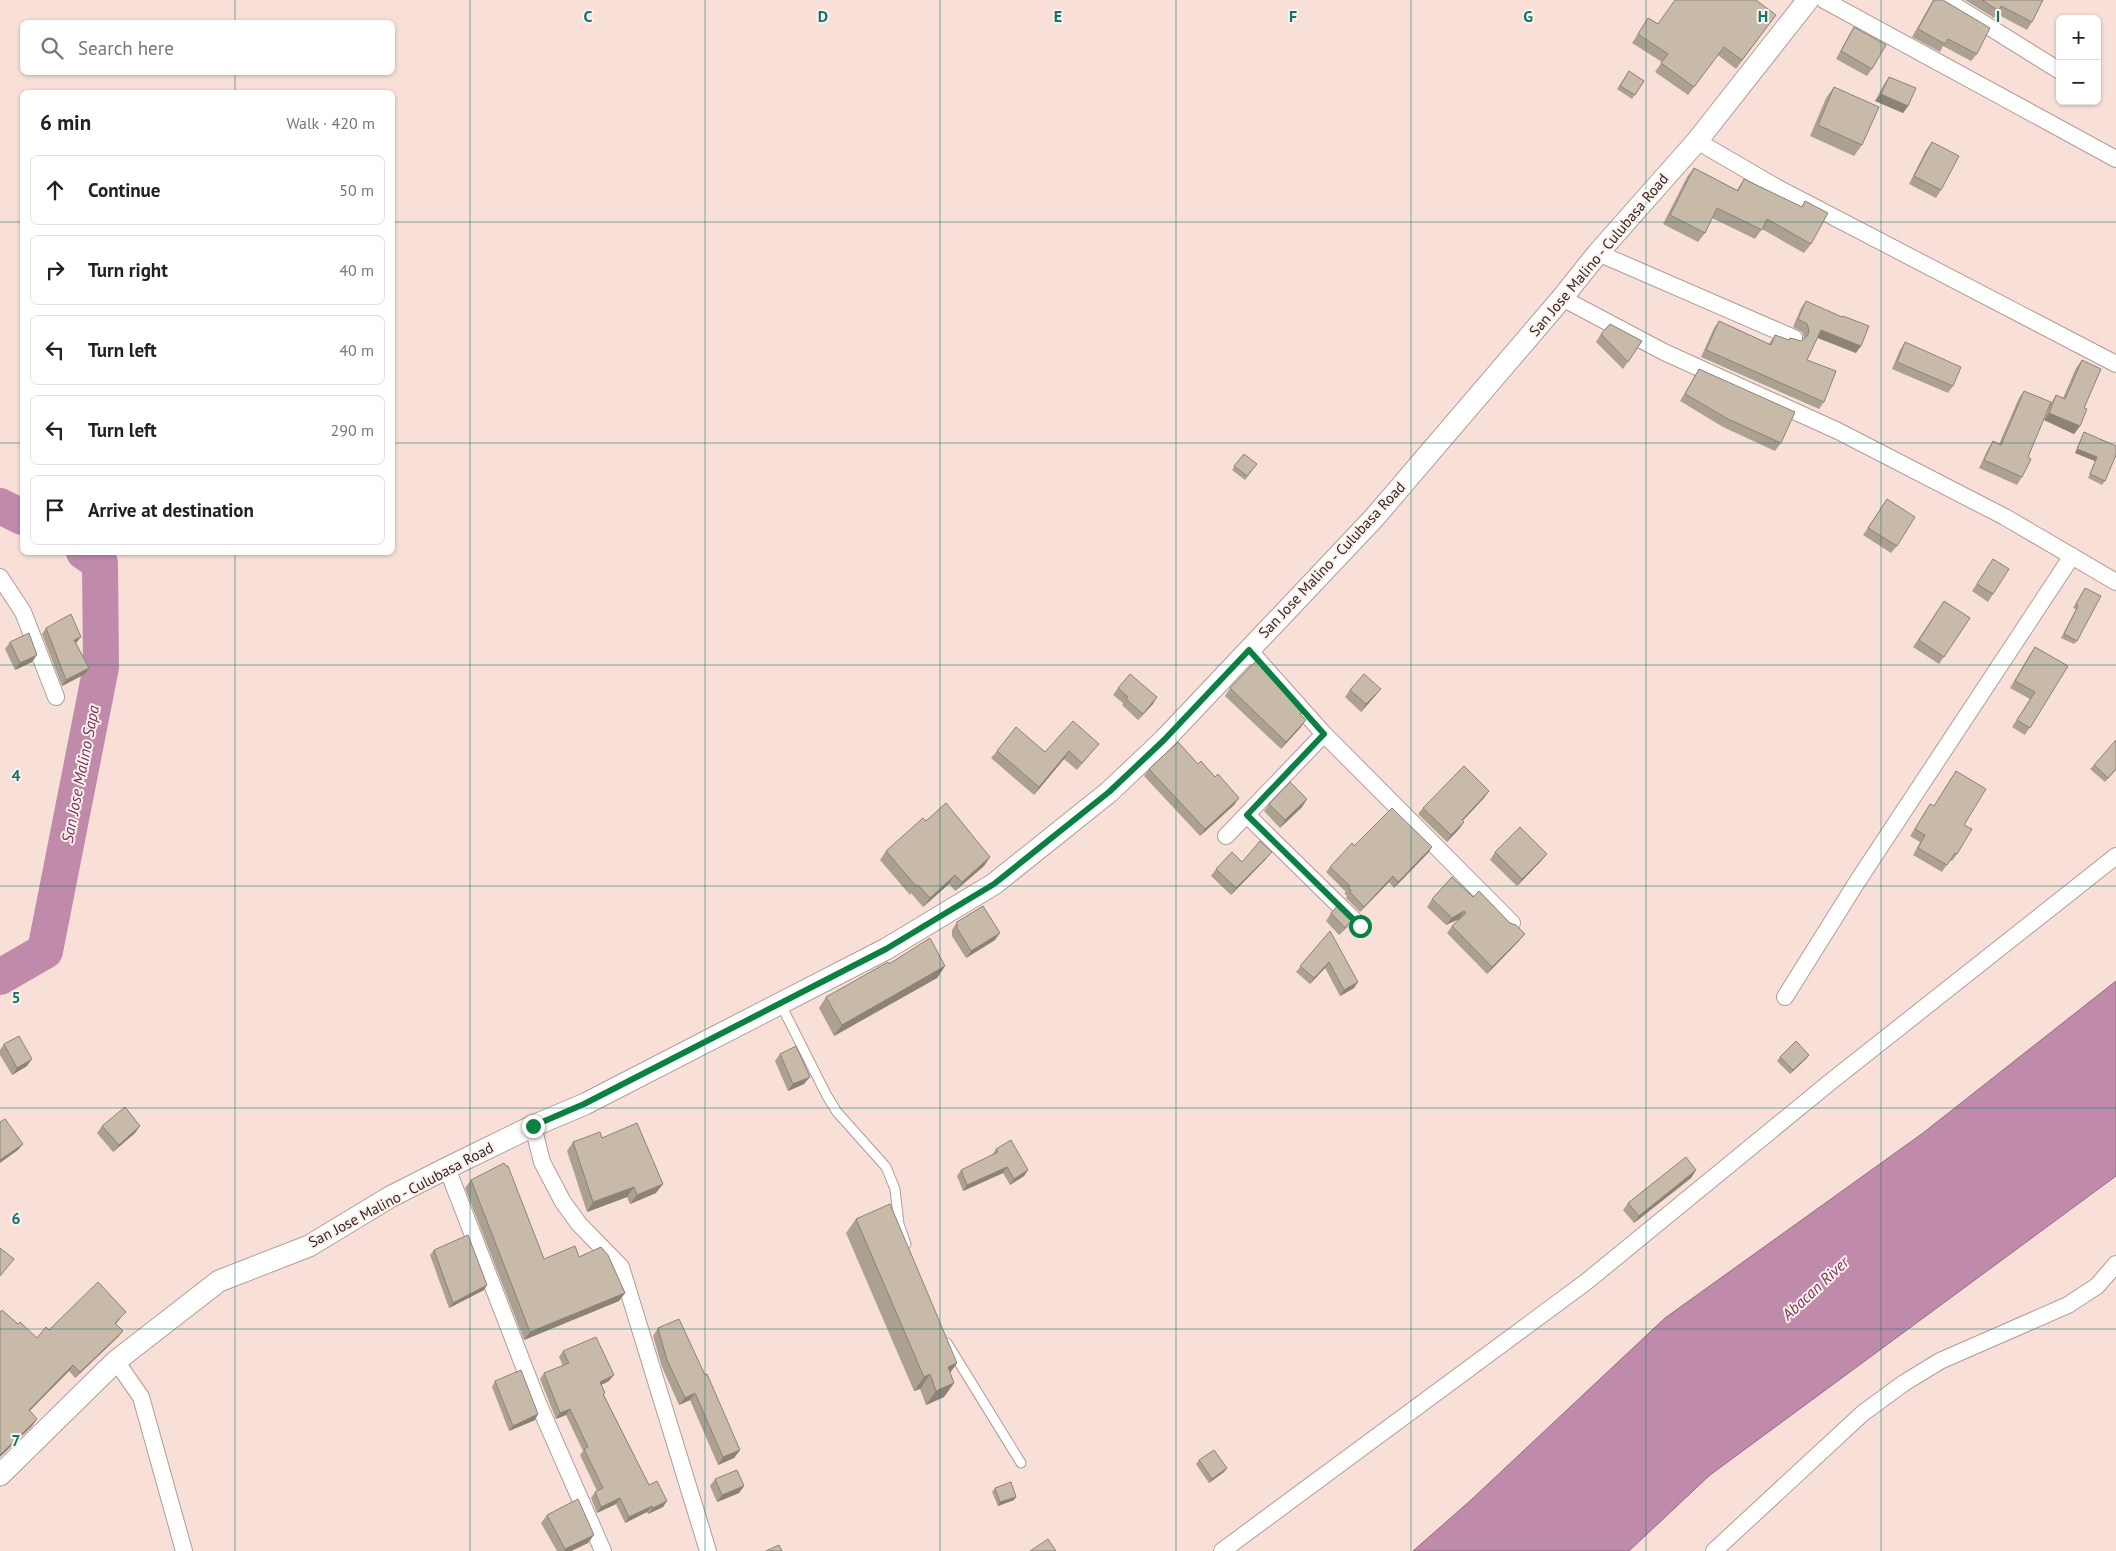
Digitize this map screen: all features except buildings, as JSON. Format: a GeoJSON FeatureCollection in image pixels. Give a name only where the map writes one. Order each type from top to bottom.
{"type":"FeatureCollection","features":[{"type":"Feature","properties":{"kind":"street","name":"San Jose Malino - Culubasa Road"},"geometry":{"type":"LineString","coordinates":[[0,1475],[116,1361],[219,1281],[309,1246],[390,1198],[447,1168],[533,1126],[584,1104],[886,949],[994,884],[1109,792],[1164,740],[1374,518],[1562,298],[1598,253],[1697,141],[1808,0]]}},
{"type":"Feature","properties":{"kind":"street"},"geometry":{"type":"LineString","coordinates":[[1824,0],[2116,159]]}},
{"type":"Feature","properties":{"kind":"street"},"geometry":{"type":"LineString","coordinates":[[1946,0],[2056,69]]}},
{"type":"Feature","properties":{"kind":"street"},"geometry":{"type":"LineString","coordinates":[[1697,141],[1776,187],[2116,364]]}},
{"type":"Feature","properties":{"kind":"street"},"geometry":{"type":"LineString","coordinates":[[1598,253],[1794,338]]}},
{"type":"Feature","properties":{"kind":"street"},"geometry":{"type":"LineString","coordinates":[[1562,298],[1664,352],[1838,431],[2005,517],[2116,582]]}},
{"type":"Feature","properties":{"kind":"street"},"geometry":{"type":"LineString","coordinates":[[1786,997],[1863,874],[2072,556]]}},
{"type":"Feature","properties":{"kind":"street"},"geometry":{"type":"LineString","coordinates":[[0,577],[23,612],[56,697]]}},
{"type":"Feature","properties":{"kind":"street"},"geometry":{"type":"LineString","coordinates":[[1249,650],[1324,734],[1512,923]]}},
{"type":"Feature","properties":{"kind":"street"},"geometry":{"type":"LineString","coordinates":[[1226,836],[1324,734]]}},
{"type":"Feature","properties":{"kind":"street"},"geometry":{"type":"LineString","coordinates":[[1247,815],[1360,926]]}},
{"type":"Feature","properties":{"kind":"street"},"geometry":{"type":"LineString","coordinates":[[1222,1551],[1586,1282],[1829,1083],[2116,856]]}},
{"type":"Feature","properties":{"kind":"street"},"geometry":{"type":"LineString","coordinates":[[533,1126],[542,1162],[563,1202],[579,1224],[621,1267],[708,1551]]}},
{"type":"Feature","properties":{"kind":"street"},"geometry":{"type":"LineString","coordinates":[[447,1168],[538,1403],[603,1551]]}},
{"type":"Feature","properties":{"kind":"street"},"geometry":{"type":"LineString","coordinates":[[1714,1551],[1863,1413],[1904,1383],[1940,1361],[2068,1305],[2097,1286],[2116,1264]]}},
{"type":"Feature","properties":{"kind":"street"},"geometry":{"type":"LineString","coordinates":[[116,1361],[141,1397],[184,1551]]}},
{"type":"Feature","properties":{"kind":"lane"},"geometry":{"type":"LineString","coordinates":[[780,1003],[837,1112],[886,1167],[895,1189],[899,1224],[907,1249]]}},
{"type":"Feature","properties":{"kind":"lane"},"geometry":{"type":"LineString","coordinates":[[944,1338],[1021,1463]]}},
{"type":"Feature","properties":{"kind":"water","name":"Abacan River"},"geometry":{"type":"Polygon","coordinates":[[[2116,981],[2116,1176],[1710,1475],[1629,1551],[1413,1551],[1471,1500],[1665,1318],[1923,1133],[2116,981]]]}},
{"type":"Feature","properties":{"kind":"waterway","name":"San Jose Malino Sapa"},"geometry":{"type":"LineString","coordinates":[[0,506],[20,516]]}},
{"type":"Feature","properties":{"kind":"waterway","name":"San Jose Malino Sapa"},"geometry":{"type":"LineString","coordinates":[[0,977],[45,951],[101,667],[100,563],[88,555]]}},
{"type":"Feature","properties":{"kind":"route"},"geometry":{"type":"LineString","coordinates":[[533,1126],[584,1104],[747,1022],[886,949],[994,884],[1109,792],[1164,740],[1249,650],[1324,734],[1247,815],[1360,926]]}}]}
